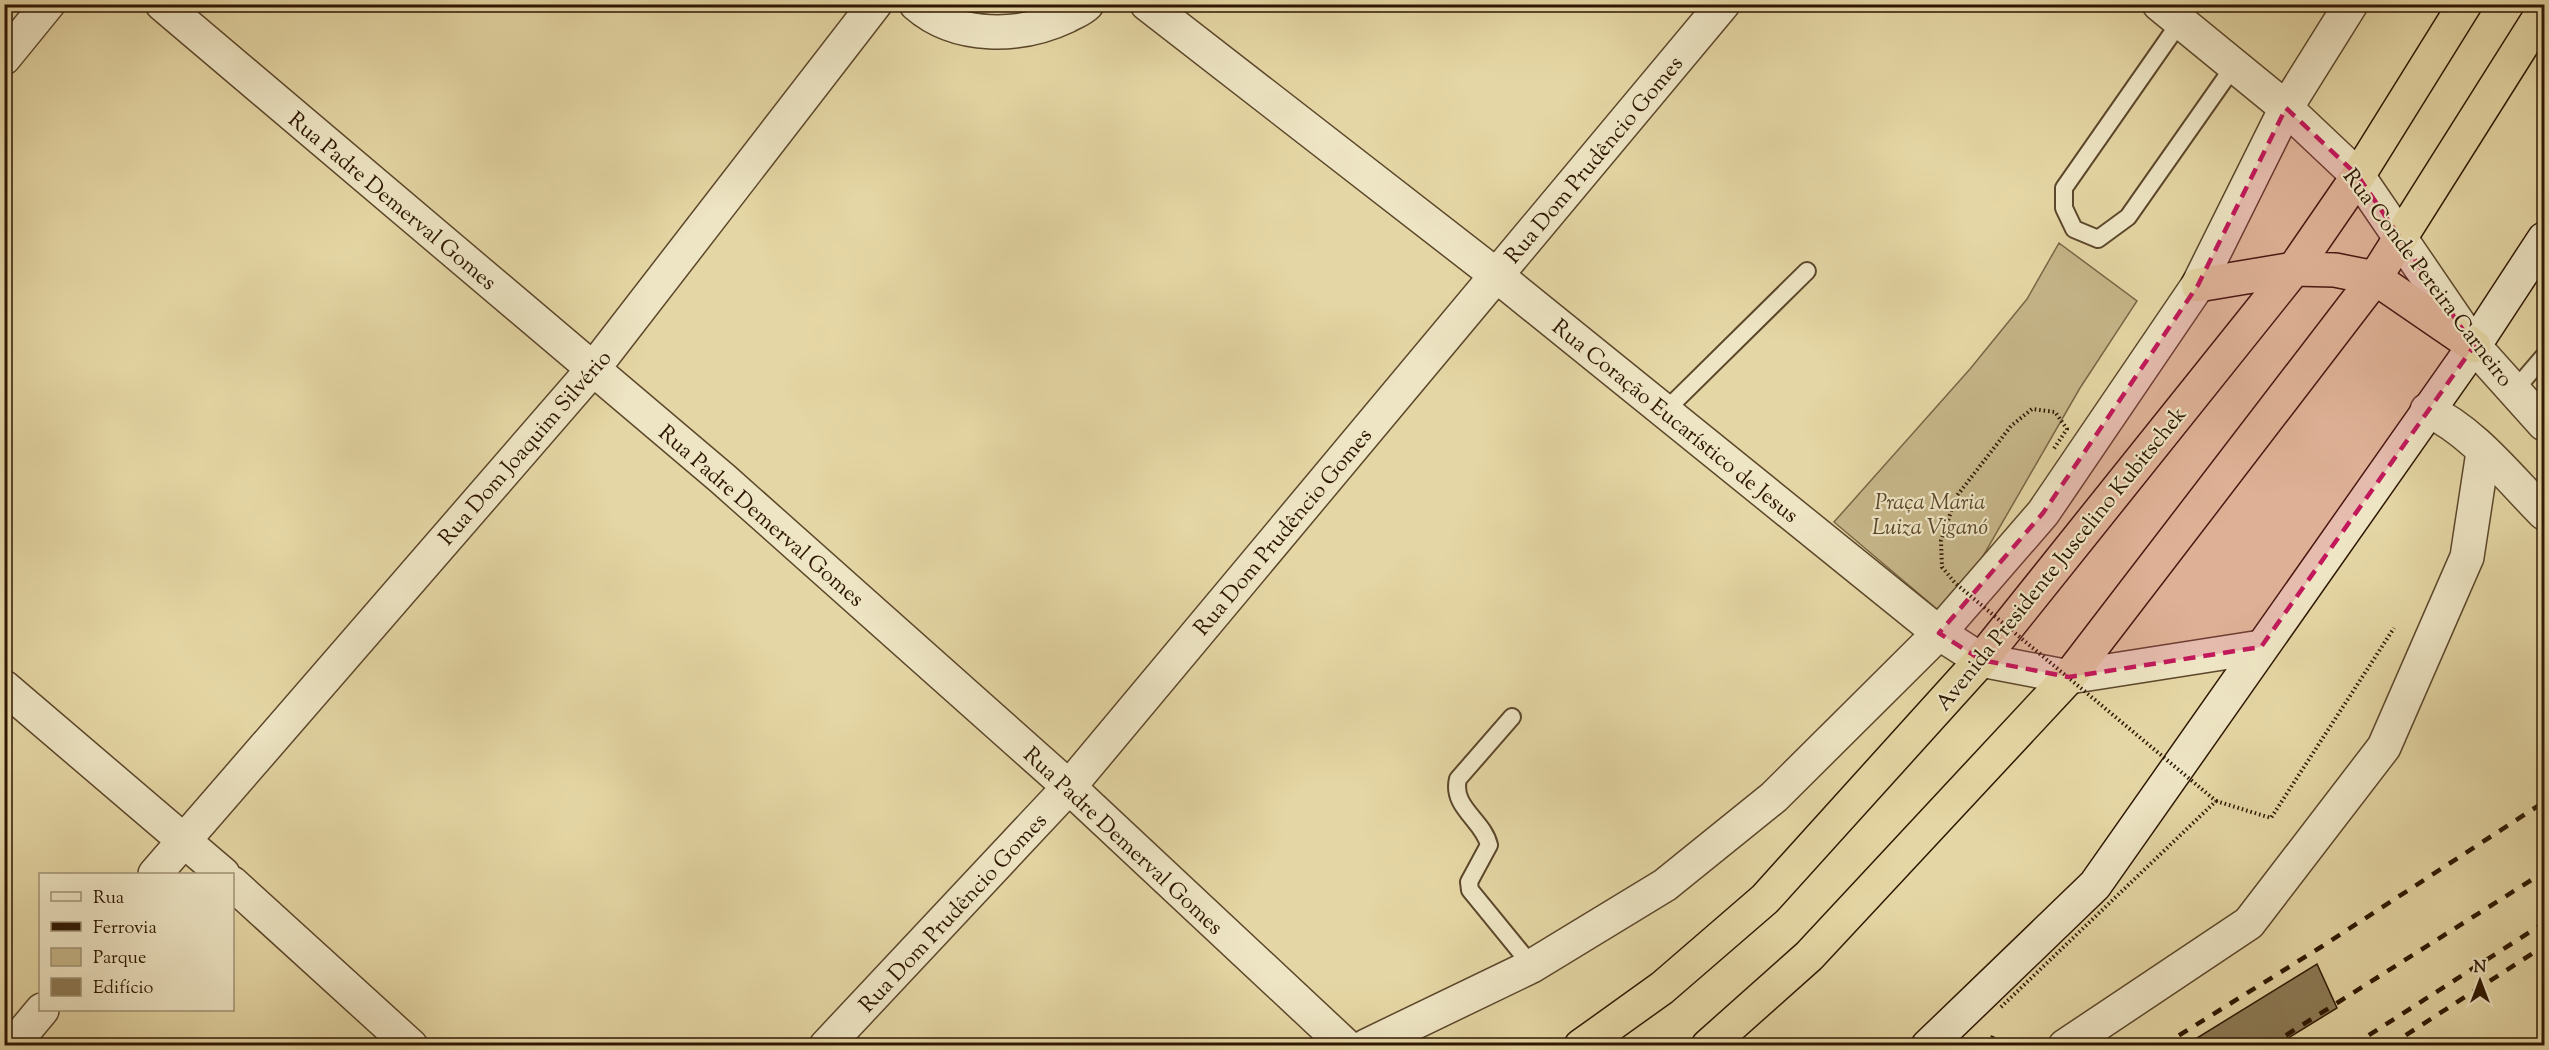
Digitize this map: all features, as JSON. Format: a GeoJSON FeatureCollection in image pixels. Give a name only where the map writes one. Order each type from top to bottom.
{"type":"FeatureCollection","features":[{"type":"Feature","properties":{"kind":"highway","name":"Avenida Presidente Juscelino Kubitschek"},"geometry":{"type":"LineString","coordinates":[[1581,1046],[1662,988],[1765,899],[1981,660],[2294,269],[2358,176],[2465,4]]}},
{"type":"Feature","properties":{"kind":"highway"},"geometry":{"type":"LineString","coordinates":[[1708,1046],[1809,956],[2069,677],[2374,278],[2544,10]]}},
{"type":"Feature","properties":{"kind":"highway"},"geometry":{"type":"LineString","coordinates":[[2198,285],[2294,269],[2335,270],[2374,278],[2474,346]]}},
{"type":"Feature","properties":{"kind":"street"},"geometry":{"type":"LineString","coordinates":[[4,58],[48,4]]}},
{"type":"Feature","properties":{"kind":"street","name":"Rua Padre Demerval Gomes"},"geometry":{"type":"LineString","coordinates":[[162,4],[723,479],[1069,787],[1346,1046]]}},
{"type":"Feature","properties":{"kind":"street","name":"Rua Dom Joaquim Silvério"},"geometry":{"type":"LineString","coordinates":[[156,873],[593,369],[875,4]]}},
{"type":"Feature","properties":{"kind":"street"},"geometry":{"type":"LineString","coordinates":[[916,4],[924,11],[962,28],[1004,33],[1046,26],[1087,4]]}},
{"type":"Feature","properties":{"kind":"street","name":"Rua Coração Eucarístico de Jesus"},"geometry":{"type":"LineString","coordinates":[[1147,4],[1496,275],[1939,633],[1981,660],[2069,677],[2261,647]]}},
{"type":"Feature","properties":{"kind":"street","name":"Rua Dom Prudêncio Gomes"},"geometry":{"type":"LineString","coordinates":[[826,1046],[1069,787],[1723,4]]}},
{"type":"Feature","properties":{"kind":"street","name":"Avenida Presidente Juscelino Kubitschek"},"geometry":{"type":"LineString","coordinates":[[1366,1046],[1532,966],[1665,885],[1774,797],[1939,633],[2043,513],[2198,285],[2286,108],[2351,4]]}},
{"type":"Feature","properties":{"kind":"street","name":"Rua Conde Pereira Carneiro"},"geometry":{"type":"LineString","coordinates":[[2169,13],[2286,108],[2358,176],[2474,346],[2544,424]]}},
{"type":"Feature","properties":{"kind":"street"},"geometry":{"type":"LineString","coordinates":[[1928,1046],[2096,885],[2474,346],[2544,239]]}},
{"type":"Feature","properties":{"kind":"street"},"geometry":{"type":"LineString","coordinates":[[2427,410],[2446,419],[2544,513]]}},
{"type":"Feature","properties":{"kind":"street"},"geometry":{"type":"LineString","coordinates":[[2065,1046],[2249,923],[2384,747],[2467,557],[2483,452]]}},
{"type":"Feature","properties":{"kind":"street"},"geometry":{"type":"LineString","coordinates":[[4,687],[222,873]]}},
{"type":"Feature","properties":{"kind":"street"},"geometry":{"type":"LineString","coordinates":[[234,885],[411,1046]]}},
{"type":"Feature","properties":{"kind":"street"},"geometry":{"type":"LineString","coordinates":[[12,1046],[41,1011]]}},
{"type":"Feature","properties":{"kind":"lane"},"geometry":{"type":"LineString","coordinates":[[2169,13],[2064,188],[2064,208],[2074,230],[2098,239],[2128,217],[2234,66]]}},
{"type":"Feature","properties":{"kind":"lane"},"geometry":{"type":"LineString","coordinates":[[1665,411],[1807,271]]}},
{"type":"Feature","properties":{"kind":"lane"},"geometry":{"type":"LineString","coordinates":[[2514,391],[2544,356]]}},
{"type":"Feature","properties":{"kind":"lane"},"geometry":{"type":"LineString","coordinates":[[1512,717],[1458,779],[1455,789],[1460,802],[1487,835],[1489,845],[1469,882],[1470,890],[1532,966]]}},
{"type":"Feature","properties":{"kind":"path"},"geometry":{"type":"LineString","coordinates":[[2053,450],[2067,429],[2055,412],[2032,409],[2011,426],[1956,497],[1941,541],[1942,567],[1955,583],[2216,801],[2271,818],[2397,622]]}},
{"type":"Feature","properties":{"kind":"path"},"geometry":{"type":"LineString","coordinates":[[2001,1007],[2216,801]]}},
{"type":"Feature","properties":{"kind":"highlighted area"},"geometry":{"type":"Polygon","coordinates":[[[2286,108],[2358,176],[2474,346],[2261,647],[2069,677],[1981,660],[1939,633],[2043,513],[2198,285],[2286,108]]]}},
{"type":"Feature","properties":{"kind":"green space","name":"Praça Maria Luiza Viganó"},"geometry":{"type":"Polygon","coordinates":[[[2059,243],[2137,301],[2080,388],[1983,556],[1944,615],[1834,522],[1970,369],[2027,299],[2059,243]]]}},
{"type":"Feature","properties":{"kind":"building"},"geometry":{"type":"Polygon","coordinates":[[[2317,964],[2337,1008],[2275,1046],[2184,1046],[2317,964]]]}},
{"type":"Feature","properties":{"kind":"railway"},"geometry":{"type":"LineString","coordinates":[[2162,1046],[2321,947],[2544,802]]}},
{"type":"Feature","properties":{"kind":"railway"},"geometry":{"type":"LineString","coordinates":[[2269,1046],[2544,872]]}},
{"type":"Feature","properties":{"kind":"railway"},"geometry":{"type":"LineString","coordinates":[[2352,1046],[2544,923]]}},
{"type":"Feature","properties":{"kind":"railway"},"geometry":{"type":"LineString","coordinates":[[2389,1046],[2544,946]]}}]}
